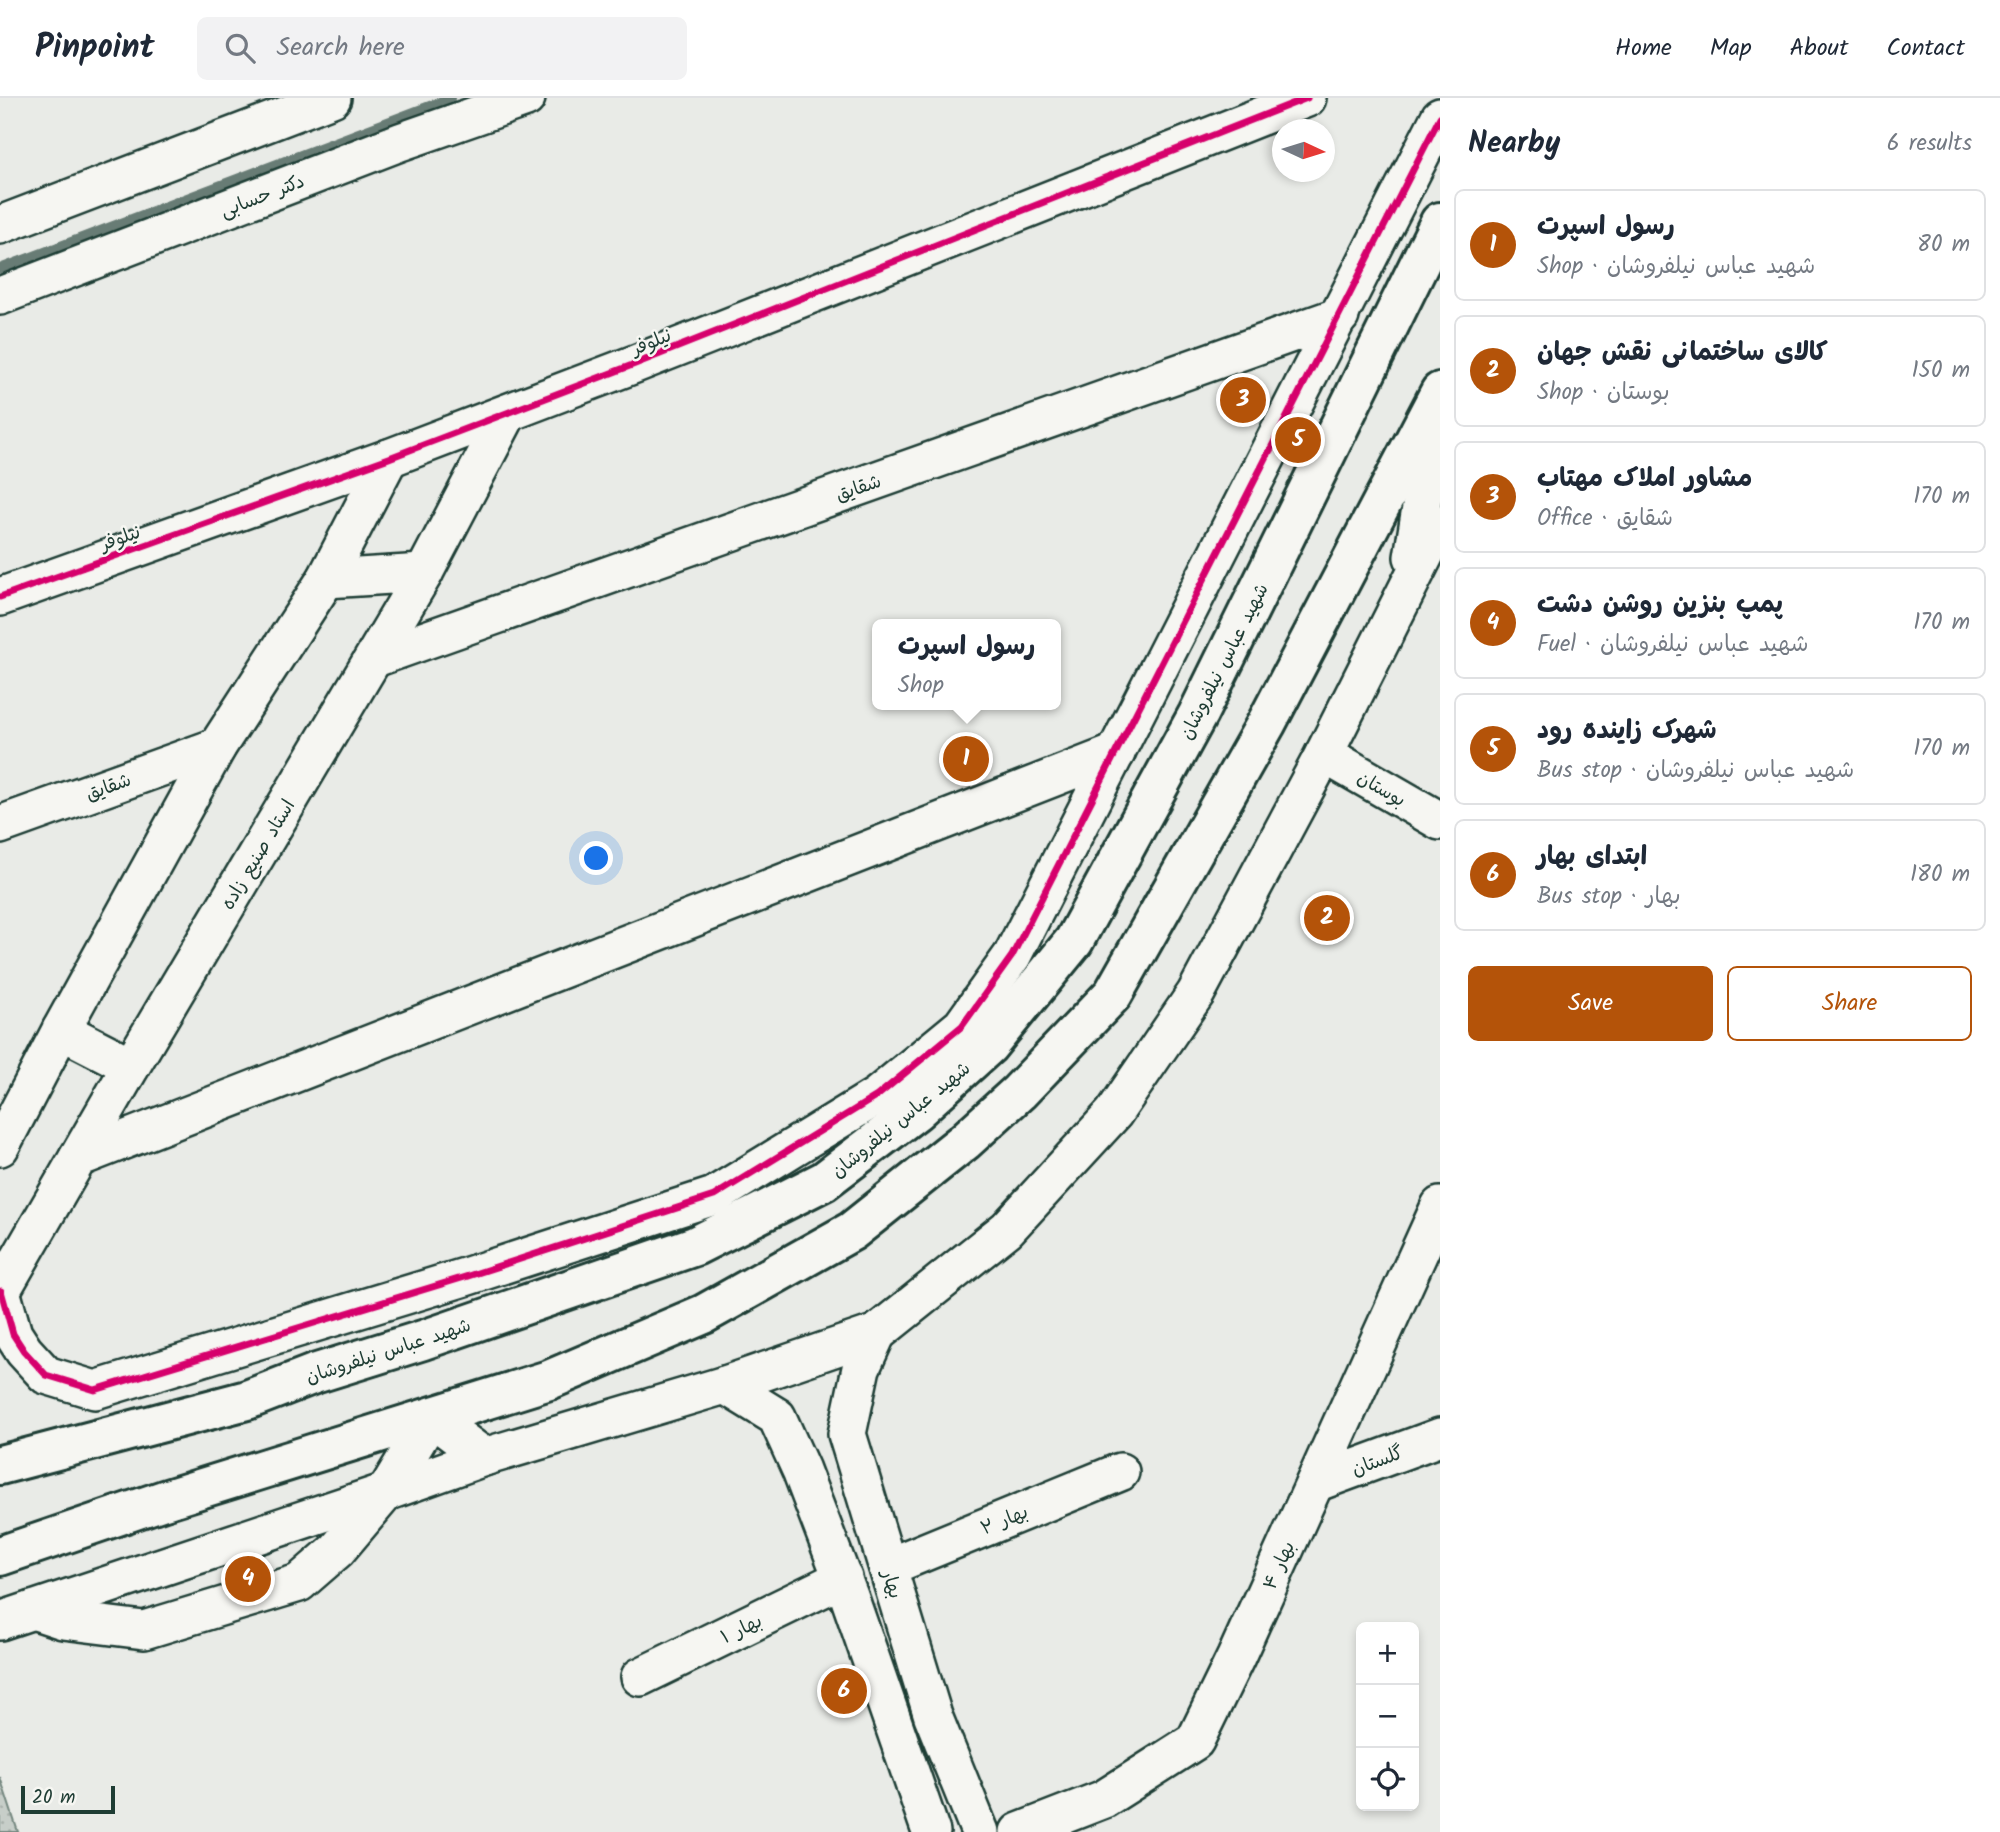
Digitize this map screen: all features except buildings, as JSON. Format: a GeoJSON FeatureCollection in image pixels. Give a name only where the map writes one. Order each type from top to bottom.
{"type":"FeatureCollection","features":[{"type":"Feature","properties":{"kind":"main road","name":"شهید عباس نیلفروشان"},"geometry":{"type":"LineString","coordinates":[[0,1465],[247,1400],[289,1383],[695,1246],[824,1181],[916,1111],[988,1046],[1074,941],[1198,714],[1440,222]]}},
{"type":"Feature","properties":{"kind":"main road"},"geometry":{"type":"LineString","coordinates":[[0,1556],[164,1500],[549,1381],[704,1314],[852,1231],[965,1141],[1019,1092],[1113,994],[1266,724],[1440,392]]}},
{"type":"Feature","properties":{"kind":"street"},"geometry":{"type":"LineString","coordinates":[[0,225],[332,98]]}},
{"type":"Feature","properties":{"kind":"street","name":"دکتر حسابی"},"geometry":{"type":"LineString","coordinates":[[0,296],[400,142],[526,98]]}},
{"type":"Feature","properties":{"kind":"street","name":"نیلوفر"},"geometry":{"type":"LineString","coordinates":[[0,597],[389,458],[635,365],[1307,98]]}},
{"type":"Feature","properties":{"kind":"street"},"geometry":{"type":"LineString","coordinates":[[0,1292],[13,1334],[46,1375],[95,1390],[464,1277],[714,1196],[877,1096],[962,1026],[1012,956],[1440,117]]}},
{"type":"Feature","properties":{"kind":"street","name":"شقایق"},"geometry":{"type":"LineString","coordinates":[[375,658],[1340,316]]}},
{"type":"Feature","properties":{"kind":"street"},"geometry":{"type":"LineString","coordinates":[[1407,589],[1440,392]]}},
{"type":"Feature","properties":{"kind":"street","name":"استاد صنیع زاده"},"geometry":{"type":"LineString","coordinates":[[0,1292],[131,1066],[375,658],[424,573],[508,412]]}},
{"type":"Feature","properties":{"kind":"street"},"geometry":{"type":"LineString","coordinates":[[0,1147],[61,1030],[217,747],[326,579],[389,458]]}},
{"type":"Feature","properties":{"kind":"street"},"geometry":{"type":"LineString","coordinates":[[16,1615],[484,1457],[725,1385],[877,1333],[1007,1229],[1114,1113],[1196,993],[1324,754],[1440,524]]}},
{"type":"Feature","properties":{"kind":"street"},"geometry":{"type":"LineString","coordinates":[[326,579],[424,573]]}},
{"type":"Feature","properties":{"kind":"street"},"geometry":{"type":"LineString","coordinates":[[1185,619],[1234,640]]}},
{"type":"Feature","properties":{"kind":"street","name":"شقایق"},"geometry":{"type":"LineString","coordinates":[[0,825],[217,747]]}},
{"type":"Feature","properties":{"kind":"street"},"geometry":{"type":"LineString","coordinates":[[78,1158],[1116,753]]}},
{"type":"Feature","properties":{"kind":"street","name":"بوستان"},"geometry":{"type":"LineString","coordinates":[[1324,754],[1440,821]]}},
{"type":"Feature","properties":{"kind":"street"},"geometry":{"type":"LineString","coordinates":[[61,1030],[131,1066]]}},
{"type":"Feature","properties":{"kind":"street","name":"بهار ۴"},"geometry":{"type":"LineString","coordinates":[[1019,1832],[1104,1799],[1195,1741],[1440,1206]]}},
{"type":"Feature","properties":{"kind":"street","name":"بهار"},"geometry":{"type":"LineString","coordinates":[[877,1333],[860,1368],[848,1434],[933,1716],[980,1832]]}},
{"type":"Feature","properties":{"kind":"street"},"geometry":{"type":"LineString","coordinates":[[274,1335],[289,1383]]}},
{"type":"Feature","properties":{"kind":"street"},"geometry":{"type":"LineString","coordinates":[[725,1385],[777,1417],[801,1470],[843,1578],[931,1832]]}},
{"type":"Feature","properties":{"kind":"street"},"geometry":{"type":"LineString","coordinates":[[16,1615],[144,1630],[299,1583],[337,1550],[386,1492],[431,1417],[484,1457]]}},
{"type":"Feature","properties":{"kind":"street","name":"گلستان"},"geometry":{"type":"LineString","coordinates":[[1315,1483],[1440,1437]]}},
{"type":"Feature","properties":{"kind":"street","name":"بهار ۲"},"geometry":{"type":"LineString","coordinates":[[888,1567],[1120,1472]]}},
{"type":"Feature","properties":{"kind":"street","name":"بهار ۱"},"geometry":{"type":"LineString","coordinates":[[640,1677],[843,1578]]}},
{"type":"Feature","properties":{"kind":"shaded area"},"geometry":{"type":"Polygon","coordinates":[[[0,1777],[18,1832],[0,1832],[0,1777]]]}},
{"type":"Feature","properties":{"kind":"waterway"},"geometry":{"type":"LineString","coordinates":[[0,269],[451,98]]}},
{"type":"Feature","properties":{"kind":"cycle path"},"geometry":{"type":"LineString","coordinates":[[0,597],[389,458],[635,364],[1307,98]]}},
{"type":"Feature","properties":{"kind":"cycle path"},"geometry":{"type":"LineString","coordinates":[[1,1291],[13,1334],[46,1375],[95,1390],[465,1277],[714,1196],[877,1096],[962,1026],[1012,956],[1440,117]]}},
{"type":"Feature","properties":{"kind":"place","name":"مشاور املاک مهتاب"},"geometry":{"type":"Point","coordinates":[1243,400]}},
{"type":"Feature","properties":{"kind":"place","name":"شهرک زاینده رود"},"geometry":{"type":"Point","coordinates":[1298,440]}},
{"type":"Feature","properties":{"kind":"place","name":"رسول اسپرت"},"geometry":{"type":"Point","coordinates":[966,759]}},
{"type":"Feature","properties":{"kind":"place","name":"کالای ساختمانی نقش جهان"},"geometry":{"type":"Point","coordinates":[1327,918]}},
{"type":"Feature","properties":{"kind":"place","name":"پمپ بنزین روشن دشت"},"geometry":{"type":"Point","coordinates":[248,1579]}},
{"type":"Feature","properties":{"kind":"place","name":"ابتدای بهار"},"geometry":{"type":"Point","coordinates":[844,1691]}}]}
